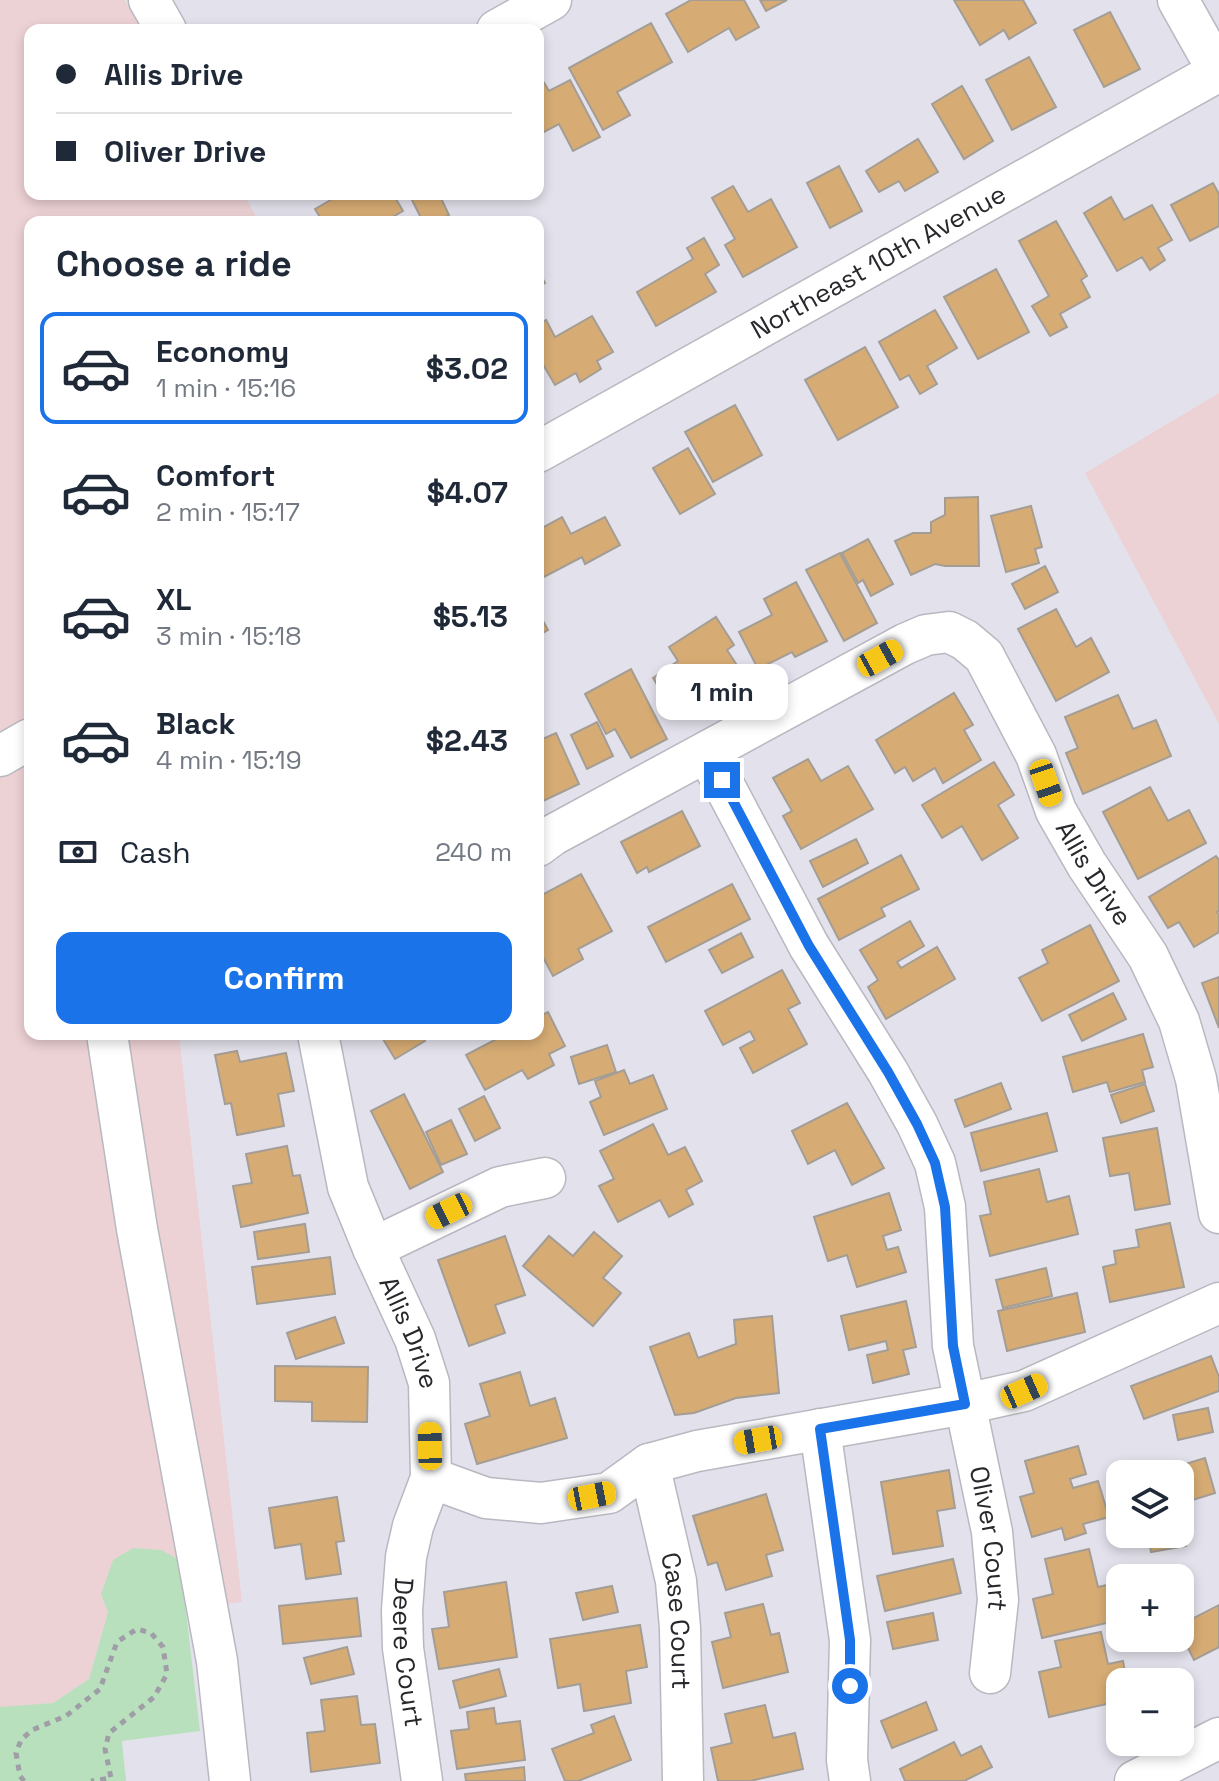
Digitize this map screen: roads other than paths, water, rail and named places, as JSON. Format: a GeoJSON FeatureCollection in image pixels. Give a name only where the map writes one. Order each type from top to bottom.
{"type":"FeatureCollection","features":[{"type":"Feature","properties":{"kind":"street"},"geometry":{"type":"LineString","coordinates":[[149,0],[163,24]]}},
{"type":"Feature","properties":{"kind":"street"},"geometry":{"type":"LineString","coordinates":[[508,24],[551,0]]}},
{"type":"Feature","properties":{"kind":"street"},"geometry":{"type":"LineString","coordinates":[[1178,0],[1219,72]]}},
{"type":"Feature","properties":{"kind":"street","name":"Northeast 10th Avenue"},"geometry":{"type":"LineString","coordinates":[[544,449],[1219,72]]}},
{"type":"Feature","properties":{"kind":"street","name":"Allis Drive"},"geometry":{"type":"LineString","coordinates":[[544,842],[905,644],[926,635],[949,632],[965,640],[984,656],[1036,755],[1056,811],[1087,865],[1148,956],[1179,1021],[1196,1079],[1219,1213]]}},
{"type":"Feature","properties":{"kind":"street"},"geometry":{"type":"LineString","coordinates":[[0,756],[24,742]]}},
{"type":"Feature","properties":{"kind":"street","name":"Oliver Court"},"geometry":{"type":"LineString","coordinates":[[707,753],[809,946],[888,1072],[935,1163],[945,1207],[953,1346],[992,1532],[998,1600],[990,1673]]}},
{"type":"Feature","properties":{"kind":"street"},"geometry":{"type":"LineString","coordinates":[[108,1040],[137,1229],[217,1661],[230,1781]]}},
{"type":"Feature","properties":{"kind":"street","name":"Allis Drive"},"geometry":{"type":"LineString","coordinates":[[319,1040],[348,1187],[415,1339],[429,1383],[431,1478]]}},
{"type":"Feature","properties":{"kind":"street"},"geometry":{"type":"LineString","coordinates":[[373,1248],[500,1187],[545,1178]]}},
{"type":"Feature","properties":{"kind":"street"},"geometry":{"type":"LineString","coordinates":[[431,1478],[486,1498],[541,1503],[609,1493],[649,1464],[697,1451],[1024,1391],[1219,1303]]}},
{"type":"Feature","properties":{"kind":"street"},"geometry":{"type":"LineString","coordinates":[[820,1429],[850,1640],[847,1760],[850,1781]]}},
{"type":"Feature","properties":{"kind":"street","name":"Case Court"},"geometry":{"type":"LineString","coordinates":[[649,1464],[676,1581],[683,1781]]}},
{"type":"Feature","properties":{"kind":"street","name":"Deere Court"},"geometry":{"type":"LineString","coordinates":[[422,1781],[403,1648],[402,1610],[406,1557],[413,1526],[431,1478]]}},
{"type":"Feature","properties":{"kind":"street"},"geometry":{"type":"LineString","coordinates":[[1135,1781],[1219,1738]]}}]}
